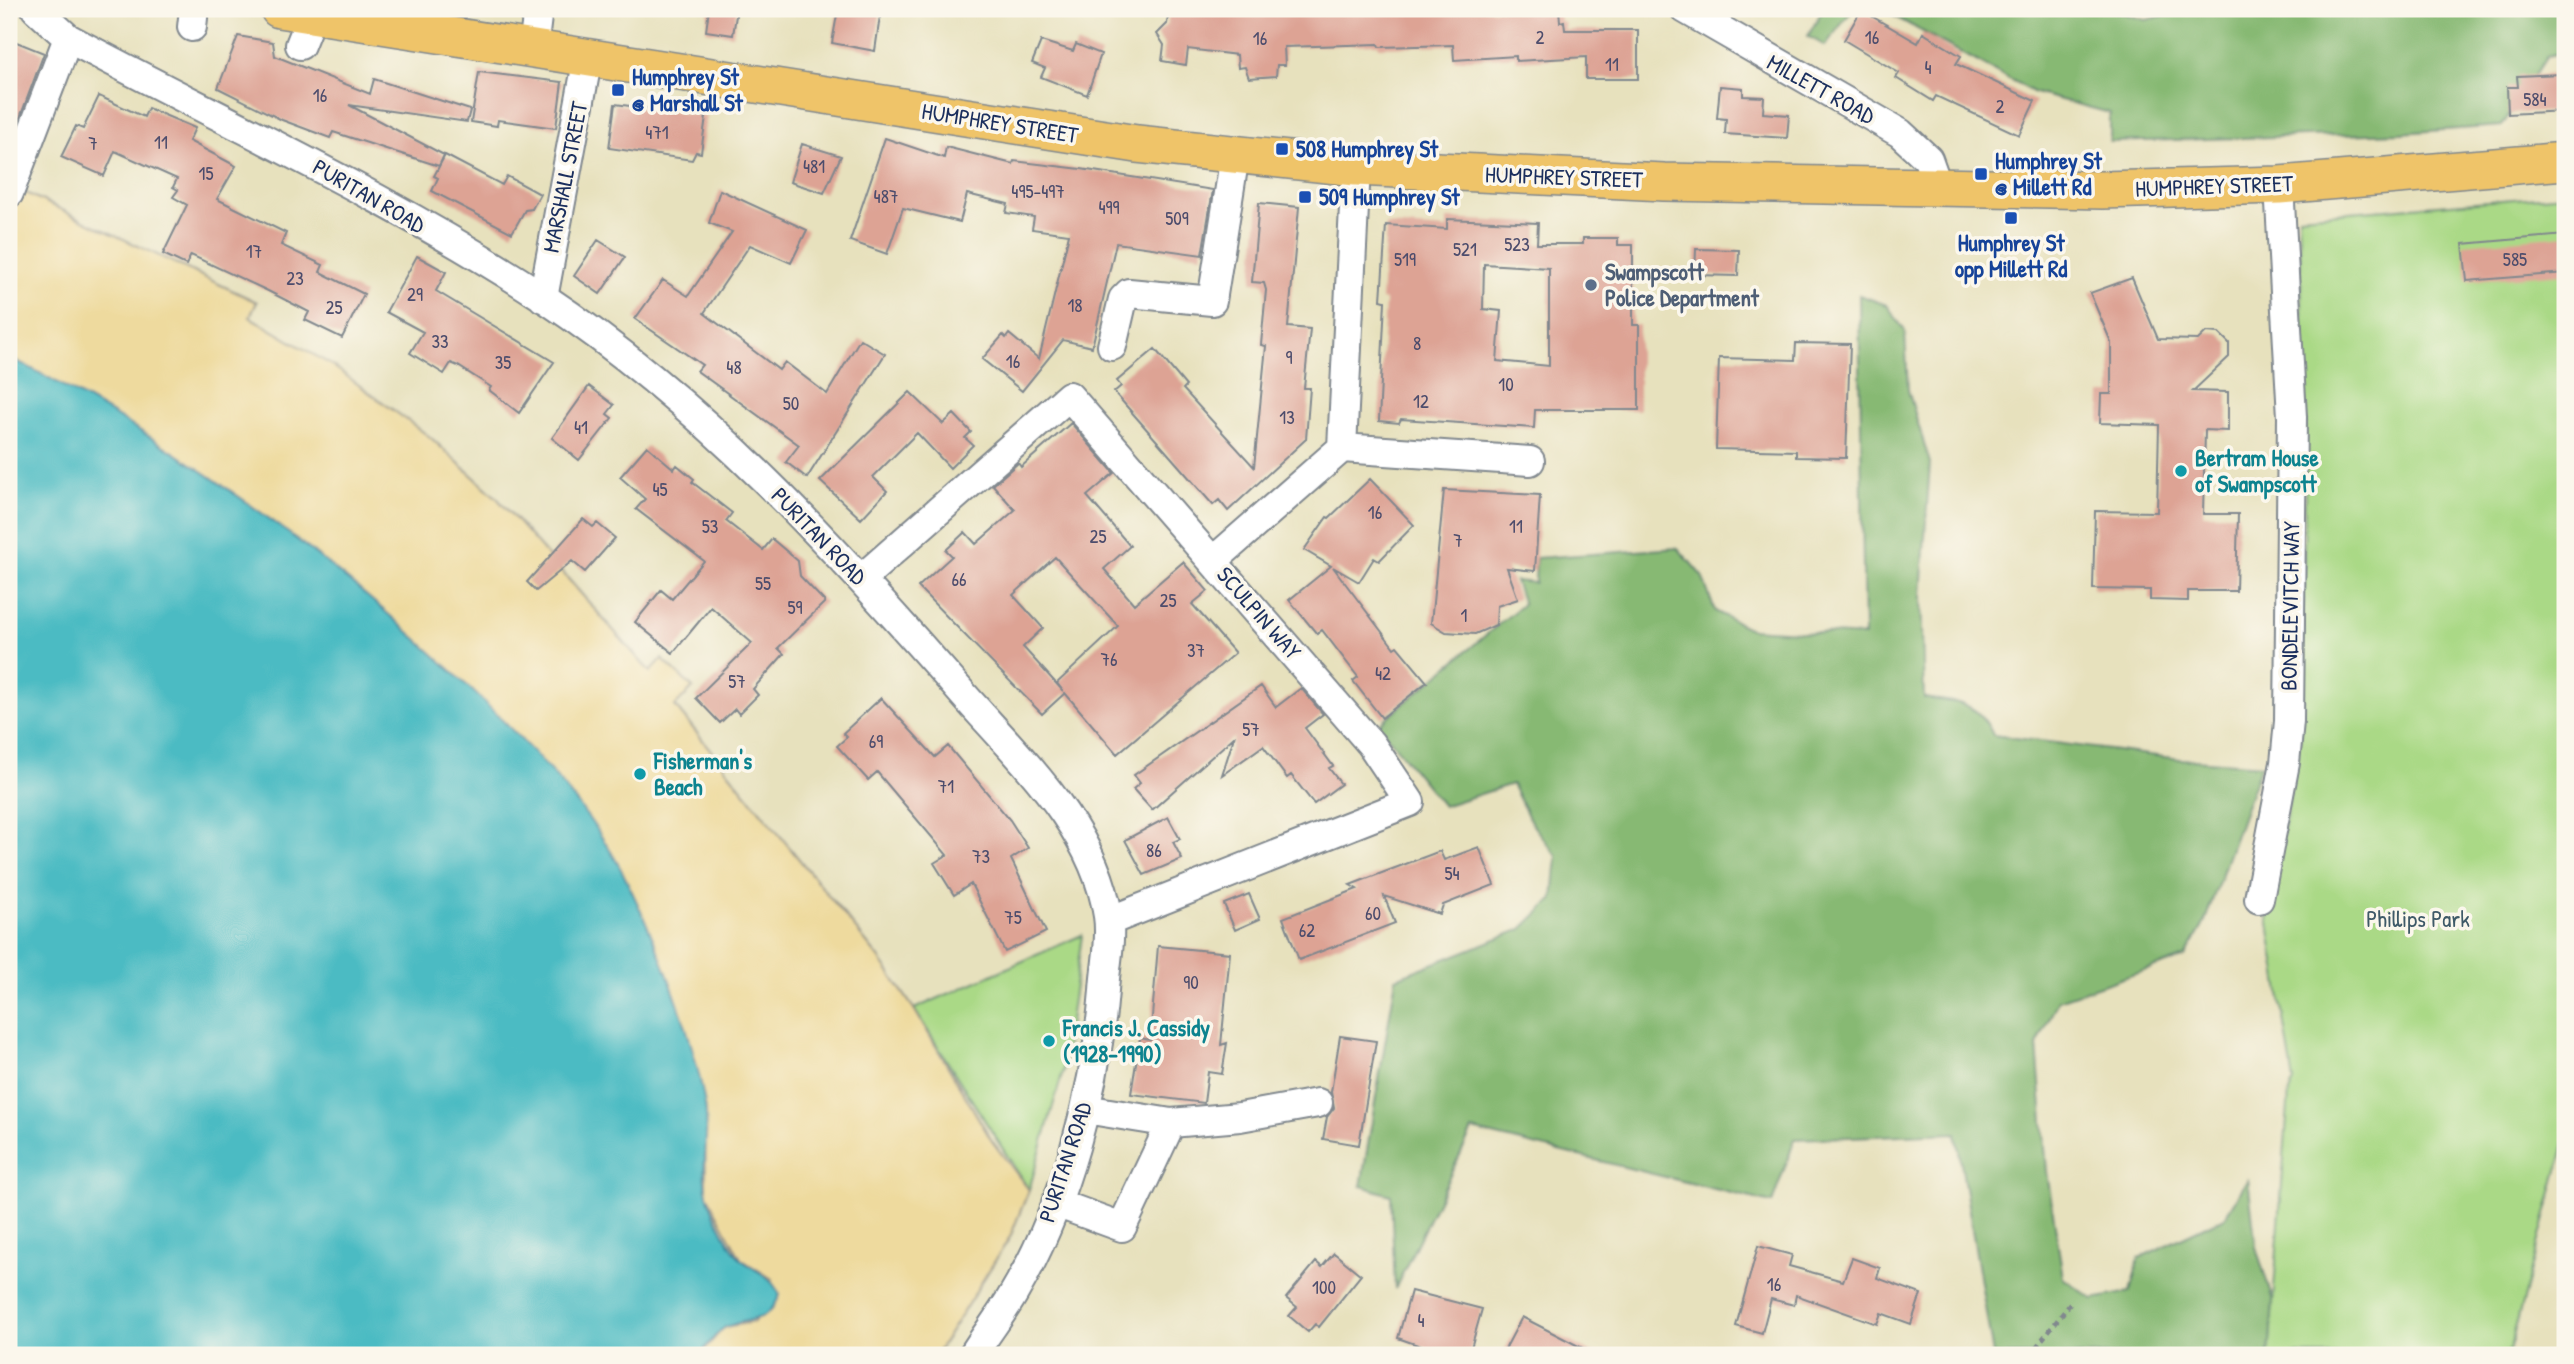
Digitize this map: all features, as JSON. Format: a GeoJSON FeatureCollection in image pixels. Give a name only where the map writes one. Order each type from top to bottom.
{"type":"FeatureCollection","features":[{"type":"Feature","properties":{"kind":"main road","name":"HUMPHREY STREET"},"geometry":{"type":"LineString","coordinates":[[297,23],[533,49],[1111,140],[1356,167],[1650,181],[2102,190],[2279,185],[2565,161]]}},
{"type":"Feature","properties":{"kind":"street","name":"PURITAN ROAD"},"geometry":{"type":"LineString","coordinates":[[36,9],[68,38],[175,81],[267,128],[367,194],[543,298],[662,386],[731,445],[861,579],[1028,769],[1077,832],[1100,882],[1109,921],[1101,1018],[1085,1109],[1055,1203],[1016,1291],[976,1354]]}},
{"type":"Feature","properties":{"kind":"street"},"geometry":{"type":"LineString","coordinates":[[533,49],[538,9]]}},
{"type":"Feature","properties":{"kind":"street","name":"MILLETT ROAD"},"geometry":{"type":"LineString","coordinates":[[1685,9],[1899,133],[1928,159],[1938,187]]}},
{"type":"Feature","properties":{"kind":"street"},"geometry":{"type":"LineString","coordinates":[[9,193],[68,38]]}},
{"type":"Feature","properties":{"kind":"street","name":"MARSHALL STREET"},"geometry":{"type":"LineString","coordinates":[[543,298],[588,57]]}},
{"type":"Feature","properties":{"kind":"street"},"geometry":{"type":"LineString","coordinates":[[1112,346],[1123,299],[1129,293],[1212,301],[1235,155]]}},
{"type":"Feature","properties":{"kind":"street"},"geometry":{"type":"LineString","coordinates":[[1342,448],[1356,167]]}},
{"type":"Feature","properties":{"kind":"street","name":"BONDELEVITCH WAY"},"geometry":{"type":"LineString","coordinates":[[2259,899],[2285,763],[2289,721],[2292,417],[2279,185]]}},
{"type":"Feature","properties":{"kind":"street","name":"SCULPIN WAY"},"geometry":{"type":"LineString","coordinates":[[861,579],[1069,396],[1371,744],[1410,802],[1109,921]]}},
{"type":"Feature","properties":{"kind":"street"},"geometry":{"type":"LineString","coordinates":[[1214,560],[1342,448],[1530,461]]}},
{"type":"Feature","properties":{"kind":"street"},"geometry":{"type":"LineString","coordinates":[[1085,1109],[1171,1123],[1240,1117],[1318,1102]]}},
{"type":"Feature","properties":{"kind":"street"},"geometry":{"type":"LineString","coordinates":[[1055,1203],[1122,1227],[1171,1123]]}},
{"type":"Feature","properties":{"kind":"path"},"geometry":{"type":"LineString","coordinates":[[2030,1355],[2070,1304]]}},
{"type":"Feature","properties":{"kind":"green space"},"geometry":{"type":"Polygon","coordinates":[[[1823,9],[1853,9],[1825,46],[1808,36],[1823,9]]]}},
{"type":"Feature","properties":{"kind":"green space"},"geometry":{"type":"Polygon","coordinates":[[[1881,9],[2108,9],[2146,20],[2192,9],[2565,9],[2565,52],[2547,56],[2502,126],[2400,133],[2110,142],[2110,113],[2035,93],[1881,9]]]}},
{"type":"Feature","properties":{"kind":"green space","name":"Phillips Park"},"geometry":{"type":"Polygon","coordinates":[[[2565,195],[2565,1144],[2508,1355],[2269,1355],[2289,1092],[2294,1082],[2268,917],[2301,733],[2306,434],[2299,216],[2565,195]]]}},
{"type":"Feature","properties":{"kind":"green space"},"geometry":{"type":"Polygon","coordinates":[[[1859,295],[1887,305],[1905,331],[1908,390],[1930,463],[1921,595],[1924,698],[1957,703],[1973,709],[1993,735],[2180,759],[2261,765],[2203,926],[2185,957],[2058,1000],[2037,1045],[2047,1172],[2063,1278],[2093,1299],[2130,1292],[2139,1258],[2225,1217],[2248,1179],[2256,1247],[2273,1301],[2269,1355],[1993,1355],[1956,1133],[1795,1139],[1772,1203],[1472,1130],[1395,1289],[1391,1195],[1361,1186],[1396,978],[1522,929],[1553,899],[1557,856],[1532,824],[1512,784],[1443,806],[1378,725],[1523,604],[1515,581],[1535,583],[1536,558],[1678,548],[1702,576],[1715,611],[1750,629],[1864,636],[1859,295]]]}},
{"type":"Feature","properties":{"kind":"green space"},"geometry":{"type":"Polygon","coordinates":[[[1082,935],[1063,1071],[1029,1190],[914,1009],[1082,935]]]}},
{"type":"Feature","properties":{"kind":"sand","name":"Fisherman's Beach"},"geometry":{"type":"Polygon","coordinates":[[[9,185],[257,302],[250,317],[333,366],[430,437],[497,498],[650,672],[662,659],[693,688],[675,706],[880,959],[914,1009],[992,1141],[1029,1190],[1010,1237],[936,1355],[700,1355],[724,1327],[754,1322],[772,1279],[741,1259],[706,1193],[705,1106],[235,495],[124,422],[9,357],[9,185]]]}},
{"type":"Feature","properties":{"kind":"water"},"geometry":{"type":"Polygon","coordinates":[[[9,357],[134,427],[195,466],[312,551],[422,644],[475,693],[517,735],[578,804],[613,855],[627,881],[674,990],[692,1047],[705,1105],[704,1172],[707,1194],[722,1230],[738,1256],[768,1278],[780,1295],[769,1312],[723,1329],[700,1355],[9,1355],[9,357]]]}},
{"type":"Feature","properties":{"kind":"building"},"geometry":{"type":"Polygon","coordinates":[[[709,9],[737,9],[733,35],[706,31],[709,9]]]}},
{"type":"Feature","properties":{"kind":"building"},"geometry":{"type":"Polygon","coordinates":[[[838,9],[881,9],[875,51],[832,43],[838,9]]]}},
{"type":"Feature","properties":{"kind":"building"},"geometry":{"type":"Polygon","coordinates":[[[1169,9],[1218,12],[1270,9],[1559,9],[1560,22],[1564,21],[1565,30],[1638,30],[1638,79],[1586,79],[1586,57],[1516,61],[1516,56],[1454,60],[1453,45],[1379,47],[1378,44],[1284,47],[1285,65],[1277,65],[1276,76],[1249,78],[1245,67],[1238,68],[1237,55],[1188,49],[1186,65],[1162,61],[1164,45],[1157,34],[1167,24],[1169,9]]]}},
{"type":"Feature","properties":{"kind":"building"},"geometry":{"type":"Polygon","coordinates":[[[1861,10],[1918,43],[1923,33],[1961,56],[1956,64],[2035,101],[2019,135],[1936,96],[1933,101],[1896,78],[1899,73],[1844,40],[1861,10]]]}},
{"type":"Feature","properties":{"kind":"building"},"geometry":{"type":"Polygon","coordinates":[[[238,36],[273,42],[275,56],[370,94],[374,79],[470,110],[467,122],[349,105],[444,155],[439,166],[333,132],[330,138],[282,120],[218,88],[238,36]]]}},
{"type":"Feature","properties":{"kind":"building"},"geometry":{"type":"Polygon","coordinates":[[[9,39],[44,53],[9,147],[9,39]]]}},
{"type":"Feature","properties":{"kind":"building"},"geometry":{"type":"Polygon","coordinates":[[[1041,41],[1073,51],[1076,44],[1101,54],[1087,95],[1041,77],[1045,68],[1032,63],[1041,41]]]}},
{"type":"Feature","properties":{"kind":"building"},"geometry":{"type":"Polygon","coordinates":[[[479,72],[562,82],[556,128],[498,120],[497,126],[471,122],[479,72]]]}},
{"type":"Feature","properties":{"kind":"building"},"geometry":{"type":"Polygon","coordinates":[[[2562,74],[2564,111],[2508,114],[2507,87],[2518,87],[2517,76],[2562,74]]]}},
{"type":"Feature","properties":{"kind":"building"},"geometry":{"type":"Polygon","coordinates":[[[1720,86],[1743,88],[1743,96],[1764,97],[1763,113],[1789,115],[1787,138],[1725,134],[1726,119],[1717,118],[1720,86]]]}},
{"type":"Feature","properties":{"kind":"building"},"geometry":{"type":"Polygon","coordinates":[[[99,96],[144,117],[148,108],[195,128],[189,141],[236,166],[217,199],[286,233],[281,245],[323,265],[320,272],[364,294],[342,338],[305,320],[309,312],[268,291],[191,255],[186,265],[163,254],[187,205],[173,197],[178,190],[173,187],[177,179],[115,151],[104,176],[61,157],[76,126],[83,129],[99,96]]]}},
{"type":"Feature","properties":{"kind":"building"},"geometry":{"type":"Polygon","coordinates":[[[615,104],[706,116],[701,153],[696,152],[692,160],[609,148],[615,104]]]}},
{"type":"Feature","properties":{"kind":"building"},"geometry":{"type":"Polygon","coordinates":[[[885,138],[944,158],[946,147],[1013,164],[1014,161],[1081,169],[1213,190],[1202,255],[1116,243],[1092,347],[1063,340],[1022,391],[982,359],[1003,335],[1006,338],[1009,334],[1039,359],[1069,234],[1032,229],[1034,217],[1006,213],[1008,204],[967,194],[960,222],[903,208],[887,254],[850,241],[885,138]]]}},
{"type":"Feature","properties":{"kind":"building"},"geometry":{"type":"Polygon","coordinates":[[[802,144],[841,156],[824,193],[790,182],[802,144]]]}},
{"type":"Feature","properties":{"kind":"building"},"geometry":{"type":"Polygon","coordinates":[[[445,155],[502,185],[507,176],[540,194],[532,209],[525,210],[512,233],[432,191],[438,178],[434,176],[445,155]]]}},
{"type":"Feature","properties":{"kind":"building"},"geometry":{"type":"Polygon","coordinates":[[[720,190],[807,230],[791,263],[750,245],[704,313],[779,370],[785,362],[827,394],[860,339],[885,354],[807,478],[786,462],[799,445],[697,371],[702,365],[635,319],[663,280],[688,296],[732,232],[709,223],[720,190]]]}},
{"type":"Feature","properties":{"kind":"building"},"geometry":{"type":"Polygon","coordinates":[[[1259,203],[1299,207],[1288,327],[1310,329],[1304,388],[1310,388],[1306,439],[1228,511],[1219,500],[1213,505],[1114,392],[1121,386],[1117,381],[1155,349],[1186,386],[1183,389],[1254,467],[1266,346],[1261,345],[1266,290],[1264,283],[1252,282],[1259,203]]]}},
{"type":"Feature","properties":{"kind":"building"},"geometry":{"type":"Polygon","coordinates":[[[1447,219],[1538,223],[1537,244],[1583,244],[1583,238],[1618,238],[1618,245],[1633,245],[1633,325],[1639,325],[1639,410],[1535,410],[1534,428],[1401,419],[1399,423],[1379,421],[1385,301],[1381,300],[1386,225],[1447,229],[1447,219]],[[1484,264],[1483,309],[1501,311],[1497,361],[1549,366],[1549,268],[1484,264]]]}},
{"type":"Feature","properties":{"kind":"building"},"geometry":{"type":"Polygon","coordinates":[[[2565,235],[2565,273],[2467,281],[2463,244],[2565,235]]]}},
{"type":"Feature","properties":{"kind":"building"},"geometry":{"type":"Polygon","coordinates":[[[598,240],[625,257],[600,294],[574,276],[598,240]]]}},
{"type":"Feature","properties":{"kind":"building"},"geometry":{"type":"Polygon","coordinates":[[[1696,249],[1739,250],[1738,276],[1695,275],[1696,249]]]}},
{"type":"Feature","properties":{"kind":"building"},"geometry":{"type":"Polygon","coordinates":[[[417,256],[446,272],[436,291],[554,362],[519,413],[489,390],[491,387],[458,366],[451,363],[444,374],[410,353],[423,332],[386,312],[417,256]]]}},
{"type":"Feature","properties":{"kind":"building","name":"Bertram House of Swampscott"},"geometry":{"type":"Polygon","coordinates":[[[2132,278],[2158,339],[2198,340],[2206,332],[2219,333],[2229,343],[2229,357],[2193,391],[2228,392],[2228,431],[2205,430],[2203,514],[2238,514],[2236,591],[2188,591],[2188,601],[2150,600],[2150,590],[2093,589],[2095,511],[2157,512],[2159,425],[2100,423],[2101,394],[2111,394],[2111,342],[2090,293],[2132,278]]]}},
{"type":"Feature","properties":{"kind":"building"},"geometry":{"type":"Polygon","coordinates":[[[1796,343],[1850,344],[1846,458],[1796,457],[1796,451],[1716,449],[1719,358],[1795,360],[1796,343]]]}},
{"type":"Feature","properties":{"kind":"building"},"geometry":{"type":"Polygon","coordinates":[[[589,386],[614,405],[607,414],[612,418],[579,460],[552,438],[589,386]]]}},
{"type":"Feature","properties":{"kind":"building"},"geometry":{"type":"Polygon","coordinates":[[[910,392],[943,424],[954,414],[971,432],[965,438],[973,445],[950,468],[917,433],[873,477],[887,491],[861,519],[820,481],[910,392]]]}},
{"type":"Feature","properties":{"kind":"building"},"geometry":{"type":"Polygon","coordinates":[[[1071,423],[1114,473],[1087,496],[1130,546],[1104,569],[1134,604],[1183,562],[1208,591],[1192,604],[1235,653],[1117,754],[1065,693],[1042,714],[918,587],[952,556],[946,550],[965,532],[976,544],[1015,510],[993,485],[1018,463],[1021,467],[1071,423]],[[1055,557],[1013,595],[1043,628],[1023,647],[1063,691],[1057,683],[1118,626],[1055,557]]]}},
{"type":"Feature","properties":{"kind":"building"},"geometry":{"type":"Polygon","coordinates":[[[647,446],[674,469],[677,465],[694,479],[692,482],[732,513],[726,521],[763,550],[772,539],[798,561],[800,576],[825,602],[778,648],[784,654],[753,689],[758,695],[739,714],[735,709],[720,723],[696,698],[752,643],[711,607],[673,653],[635,622],[661,590],[672,599],[704,561],[636,509],[645,499],[620,477],[647,446]]]}},
{"type":"Feature","properties":{"kind":"building"},"geometry":{"type":"Polygon","coordinates":[[[1370,479],[1414,525],[1379,561],[1374,558],[1359,582],[1333,567],[1394,648],[1397,646],[1427,682],[1382,718],[1353,681],[1358,677],[1322,630],[1317,634],[1289,600],[1331,566],[1304,550],[1327,517],[1370,479]]]}},
{"type":"Feature","properties":{"kind":"building"},"geometry":{"type":"Polygon","coordinates":[[[1444,490],[1540,495],[1535,571],[1507,568],[1518,599],[1497,606],[1496,625],[1475,634],[1446,632],[1431,623],[1444,490]]]}},
{"type":"Feature","properties":{"kind":"building"},"geometry":{"type":"Polygon","coordinates":[[[583,519],[593,527],[597,523],[615,538],[585,572],[572,561],[536,591],[527,582],[583,519]]]}},
{"type":"Feature","properties":{"kind":"building"},"geometry":{"type":"Polygon","coordinates":[[[1261,686],[1276,707],[1301,688],[1323,714],[1305,728],[1333,766],[1329,768],[1341,784],[1314,804],[1291,775],[1287,778],[1263,746],[1222,775],[1234,737],[1152,810],[1133,789],[1140,783],[1134,775],[1261,686]]]}},
{"type":"Feature","properties":{"kind":"building"},"geometry":{"type":"Polygon","coordinates":[[[881,698],[935,757],[948,746],[1010,820],[1028,848],[1011,859],[1046,932],[1005,952],[971,884],[954,895],[934,863],[947,855],[877,772],[868,780],[837,746],[847,737],[843,733],[881,698]]]}},
{"type":"Feature","properties":{"kind":"building"},"geometry":{"type":"Polygon","coordinates":[[[1168,817],[1180,839],[1173,842],[1182,859],[1144,875],[1125,840],[1168,817]]]}},
{"type":"Feature","properties":{"kind":"building"},"geometry":{"type":"Polygon","coordinates":[[[1479,847],[1494,885],[1443,905],[1440,914],[1384,896],[1395,923],[1299,960],[1283,918],[1357,889],[1350,885],[1440,851],[1444,860],[1479,847]]]}},
{"type":"Feature","properties":{"kind":"building"},"geometry":{"type":"Polygon","coordinates":[[[1249,894],[1260,919],[1235,930],[1224,904],[1249,894]]]}},
{"type":"Feature","properties":{"kind":"building"},"geometry":{"type":"Polygon","coordinates":[[[1158,946],[1230,953],[1221,1045],[1227,1043],[1222,1074],[1208,1072],[1204,1103],[1131,1094],[1140,1038],[1150,1040],[1158,946]]]}},
{"type":"Feature","properties":{"kind":"building"},"geometry":{"type":"Polygon","coordinates":[[[1340,1036],[1376,1041],[1359,1145],[1323,1139],[1327,1117],[1334,1108],[1331,1092],[1340,1036]]]}},
{"type":"Feature","properties":{"kind":"building"},"geometry":{"type":"Polygon","coordinates":[[[1758,1246],[1792,1255],[1789,1266],[1843,1281],[1852,1258],[1880,1268],[1877,1278],[1921,1294],[1911,1324],[1881,1313],[1877,1324],[1796,1295],[1794,1305],[1771,1299],[1762,1333],[1736,1326],[1758,1246]]]}},
{"type":"Feature","properties":{"kind":"building"},"geometry":{"type":"Polygon","coordinates":[[[1334,1253],[1361,1275],[1319,1327],[1315,1324],[1308,1332],[1289,1316],[1297,1307],[1286,1298],[1316,1262],[1322,1267],[1334,1253]]]}},
{"type":"Feature","properties":{"kind":"building"},"geometry":{"type":"Polygon","coordinates":[[[1411,1291],[1482,1309],[1469,1355],[1446,1355],[1398,1338],[1411,1291]]]}},
{"type":"Feature","properties":{"kind":"building"},"geometry":{"type":"Polygon","coordinates":[[[1522,1317],[1596,1355],[1502,1355],[1522,1317]]]}},
{"type":"Feature","properties":{"kind":"place","name":"Humphrey St @ Marshall St"},"geometry":{"type":"Point","coordinates":[618,90]}},
{"type":"Feature","properties":{"kind":"place","name":"508 Humphrey St"},"geometry":{"type":"Point","coordinates":[1282,149]}},
{"type":"Feature","properties":{"kind":"place","name":"Humphrey St @ Millett Rd"},"geometry":{"type":"Point","coordinates":[1981,174]}},
{"type":"Feature","properties":{"kind":"place","name":"509 Humphrey St"},"geometry":{"type":"Point","coordinates":[1305,197]}},
{"type":"Feature","properties":{"kind":"place","name":"Humphrey St opp Millett Rd"},"geometry":{"type":"Point","coordinates":[2011,218]}},
{"type":"Feature","properties":{"kind":"place","name":"Swampscott Police Department"},"geometry":{"type":"Point","coordinates":[1591,285]}},
{"type":"Feature","properties":{"kind":"place","name":"Bertram House of Swampscott"},"geometry":{"type":"Point","coordinates":[2181,471]}},
{"type":"Feature","properties":{"kind":"place","name":"Fisherman's Beach"},"geometry":{"type":"Point","coordinates":[640,774]}},
{"type":"Feature","properties":{"kind":"place","name":"Francis J. Cassidy (1928–1990)"},"geometry":{"type":"Point","coordinates":[1049,1041]}}]}
